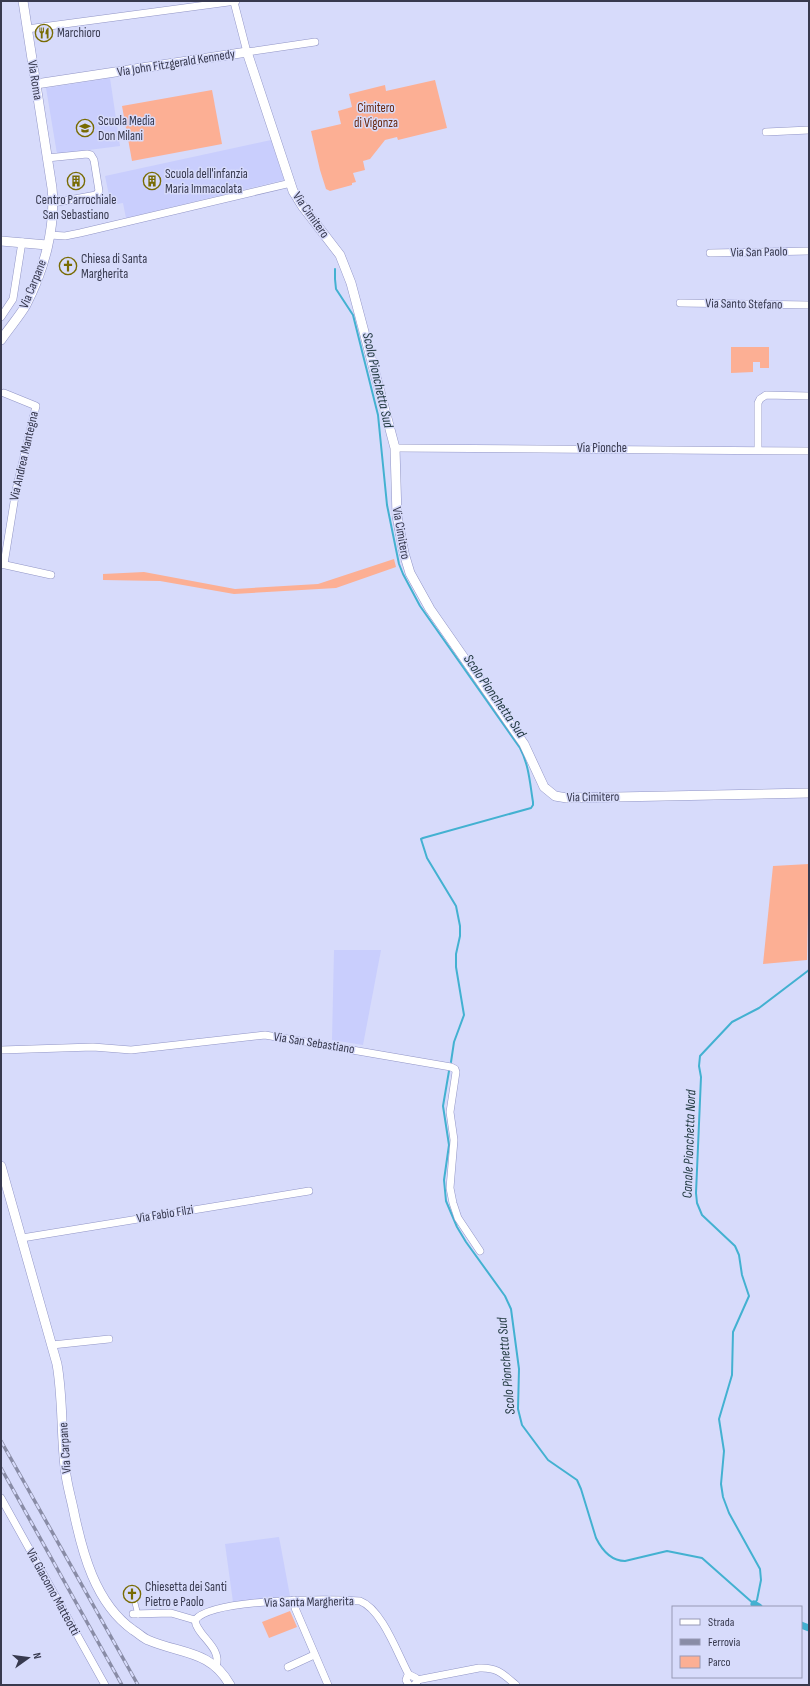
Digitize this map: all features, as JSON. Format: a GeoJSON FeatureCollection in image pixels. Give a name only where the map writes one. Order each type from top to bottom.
{"type":"FeatureCollection","features":[{"type":"Feature","properties":{"kind":"street","name":"Via Roma"},"geometry":{"type":"LineString","coordinates":[[23,1],[53,203],[50,235],[47,245]]}},
{"type":"Feature","properties":{"kind":"street"},"geometry":{"type":"LineString","coordinates":[[27,29],[224,2],[235,2]]}},
{"type":"Feature","properties":{"kind":"street","name":"Via Cimitero"},"geometry":{"type":"LineString","coordinates":[[235,2],[247,52],[297,199],[336,249],[344,263],[357,302],[395,448],[397,516],[404,554],[410,573],[430,609],[522,740],[541,782],[550,794],[568,798],[809,793]]}},
{"type":"Feature","properties":{"kind":"street","name":"Via John Fitzgerald Kennedy"},"geometry":{"type":"LineString","coordinates":[[36,84],[315,42]]}},
{"type":"Feature","properties":{"kind":"street"},"geometry":{"type":"LineString","coordinates":[[766,132],[809,130]]}},
{"type":"Feature","properties":{"kind":"street"},"geometry":{"type":"LineString","coordinates":[[47,158],[87,154],[91,155],[94,160],[99,191],[96,196],[53,203]]}},
{"type":"Feature","properties":{"kind":"street"},"geometry":{"type":"LineString","coordinates":[[50,235],[71,235],[291,183]]}},
{"type":"Feature","properties":{"kind":"street"},"geometry":{"type":"LineString","coordinates":[[1,241],[47,245]]}},
{"type":"Feature","properties":{"kind":"street","name":"Via Carpane"},"geometry":{"type":"LineString","coordinates":[[1,317],[13,299],[22,242]]}},
{"type":"Feature","properties":{"kind":"street","name":"Via Carpane"},"geometry":{"type":"LineString","coordinates":[[1,340],[26,305],[35,284],[47,245]]}},
{"type":"Feature","properties":{"kind":"street","name":"Via San Paolo"},"geometry":{"type":"LineString","coordinates":[[710,253],[809,251]]}},
{"type":"Feature","properties":{"kind":"street"},"geometry":{"type":"LineString","coordinates":[[13,299],[26,305]]}},
{"type":"Feature","properties":{"kind":"street","name":"Via Santo Stefano"},"geometry":{"type":"LineString","coordinates":[[680,304],[809,305]]}},
{"type":"Feature","properties":{"kind":"street","name":"Via Andrea Mantegna"},"geometry":{"type":"LineString","coordinates":[[2,564],[16,490],[36,406],[4,393]]}},
{"type":"Feature","properties":{"kind":"street"},"geometry":{"type":"LineString","coordinates":[[758,450],[758,403],[760,399],[766,395],[809,396]]}},
{"type":"Feature","properties":{"kind":"street","name":"Via Pionche"},"geometry":{"type":"LineString","coordinates":[[395,448],[809,451]]}},
{"type":"Feature","properties":{"kind":"street"},"geometry":{"type":"LineString","coordinates":[[2,564],[51,575]]}},
{"type":"Feature","properties":{"kind":"street","name":"Via San Sebastiano"},"geometry":{"type":"LineString","coordinates":[[1,1050],[93,1047],[131,1050],[265,1035],[451,1067],[455,1069],[456,1072],[450,1112],[454,1140],[450,1188],[455,1210],[468,1235],[480,1251]]}},
{"type":"Feature","properties":{"kind":"street","name":"Via Carpane"},"geometry":{"type":"LineString","coordinates":[[1,1166],[52,1345],[61,1386],[66,1476],[84,1551],[91,1573],[104,1598],[118,1618],[148,1640],[193,1653],[216,1666],[230,1685]]}},
{"type":"Feature","properties":{"kind":"street","name":"Via Fabio Filzi"},"geometry":{"type":"LineString","coordinates":[[22,1238],[309,1191]]}},
{"type":"Feature","properties":{"kind":"street"},"geometry":{"type":"LineString","coordinates":[[52,1345],[109,1339]]}},
{"type":"Feature","properties":{"kind":"street","name":"Via Giacomo Matteotti"},"geometry":{"type":"LineString","coordinates":[[1,1498],[105,1685]]}},
{"type":"Feature","properties":{"kind":"street"},"geometry":{"type":"LineString","coordinates":[[294,1600],[295,1608],[328,1685]]}},
{"type":"Feature","properties":{"kind":"street","name":"Via Santa Margherita"},"geometry":{"type":"LineString","coordinates":[[195,1620],[209,1611],[260,1603],[294,1600],[353,1601],[366,1603],[382,1620],[409,1675],[406,1680],[410,1684],[489,1667],[495,1668],[516,1685]]}},
{"type":"Feature","properties":{"kind":"street"},"geometry":{"type":"LineString","coordinates":[[135,1603],[136,1614],[171,1613],[195,1620]]}},
{"type":"Feature","properties":{"kind":"street","name":"Via Carpane"},"geometry":{"type":"LineString","coordinates":[[195,1620],[197,1626],[214,1651],[217,1661],[216,1666]]}},
{"type":"Feature","properties":{"kind":"street"},"geometry":{"type":"LineString","coordinates":[[288,1667],[314,1655]]}},
{"type":"Feature","properties":{"kind":"shaded area","name":"Scuola Media Don Milani"},"geometry":{"type":"Polygon","coordinates":[[[110,78],[120,146],[57,154],[46,88],[110,78]]]}},
{"type":"Feature","properties":{"kind":"shaded area"},"geometry":{"type":"Polygon","coordinates":[[[271,140],[284,180],[126,218],[123,203],[111,205],[105,176],[271,140]]]}},
{"type":"Feature","properties":{"kind":"shaded area"},"geometry":{"type":"Polygon","coordinates":[[[334,950],[381,950],[363,1045],[332,1040],[334,950]]]}},
{"type":"Feature","properties":{"kind":"shaded area"},"geometry":{"type":"Polygon","coordinates":[[[279,1537],[290,1596],[233,1602],[225,1544],[279,1537]]]}},
{"type":"Feature","properties":{"kind":"green space","name":"Cimitero di Vigonza"},"geometry":{"type":"Polygon","coordinates":[[[435,80],[447,128],[398,140],[397,137],[385,140],[370,159],[363,161],[365,170],[353,173],[356,182],[352,183],[352,185],[330,191],[326,189],[311,131],[341,124],[338,111],[352,107],[349,94],[385,85],[386,91],[435,80]]]}},
{"type":"Feature","properties":{"kind":"green space"},"geometry":{"type":"Polygon","coordinates":[[[212,90],[222,144],[132,161],[122,106],[212,90]]]}},
{"type":"Feature","properties":{"kind":"green space"},"geometry":{"type":"Polygon","coordinates":[[[731,347],[769,347],[769,368],[760,368],[760,362],[753,362],[753,372],[731,373],[731,347]]]}},
{"type":"Feature","properties":{"kind":"green space"},"geometry":{"type":"Polygon","coordinates":[[[394,559],[396,567],[336,588],[234,594],[160,581],[103,580],[103,574],[144,572],[235,589],[318,584],[394,559]]]}},
{"type":"Feature","properties":{"kind":"green space"},"geometry":{"type":"Polygon","coordinates":[[[809,864],[807,960],[763,964],[773,866],[809,864]]]}},
{"type":"Feature","properties":{"kind":"green space"},"geometry":{"type":"Polygon","coordinates":[[[290,1611],[297,1627],[269,1638],[262,1622],[290,1611]]]}},
{"type":"Feature","properties":{"kind":"waterway","name":"Scolo Pionchetta Sud"},"geometry":{"type":"LineString","coordinates":[[335,269],[336,289],[353,315],[378,415],[387,505],[399,564],[420,606],[520,748],[530,781],[533,802],[531,808],[421,839],[427,858],[456,906],[460,926],[460,936],[456,954],[456,967],[464,1015],[454,1042],[451,1062]]}},
{"type":"Feature","properties":{"kind":"waterway","name":"Canale Pionchetta Nord"},"geometry":{"type":"LineString","coordinates":[[449,1071],[443,1106],[449,1145],[444,1180],[446,1201],[457,1227],[466,1242],[505,1296],[511,1309],[519,1369],[518,1409],[522,1425],[548,1460],[577,1480],[596,1538],[601,1547],[611,1557],[620,1561],[625,1561],[667,1551],[702,1558],[754,1604],[757,1600],[761,1580],[760,1569],[729,1513],[723,1497],[721,1484],[724,1451],[719,1419],[732,1375],[733,1332],[749,1296],[742,1275],[739,1255],[735,1246],[702,1215],[697,1203],[696,1193],[701,1077],[699,1066],[700,1056],[732,1022],[759,1008],[809,970]]}},
{"type":"Feature","properties":{"kind":"waterway"},"geometry":{"type":"LineString","coordinates":[[802,1625],[809,1628]]}},
{"type":"Feature","properties":{"kind":"railway"},"geometry":{"type":"LineString","coordinates":[[1,1441],[138,1685]]}},
{"type":"Feature","properties":{"kind":"railway"},"geometry":{"type":"LineString","coordinates":[[1,1468],[122,1685]]}},
{"type":"Feature","properties":{"kind":"place","name":"Marchioro"},"geometry":{"type":"Point","coordinates":[44,33]}},
{"type":"Feature","properties":{"kind":"place","name":"Scuola Media Don Milani"},"geometry":{"type":"Point","coordinates":[85,128]}},
{"type":"Feature","properties":{"kind":"place","name":"Centro Parrochiale San Sebastiano"},"geometry":{"type":"Point","coordinates":[76,181]}},
{"type":"Feature","properties":{"kind":"place","name":"Scuola dell'infanzia Maria Immacolata"},"geometry":{"type":"Point","coordinates":[152,181]}},
{"type":"Feature","properties":{"kind":"place","name":"Chiesa di Santa Margherita"},"geometry":{"type":"Point","coordinates":[68,266]}},
{"type":"Feature","properties":{"kind":"place","name":"Chiesetta dei Santi Pietro e Paolo"},"geometry":{"type":"Point","coordinates":[132,1594]}}]}
